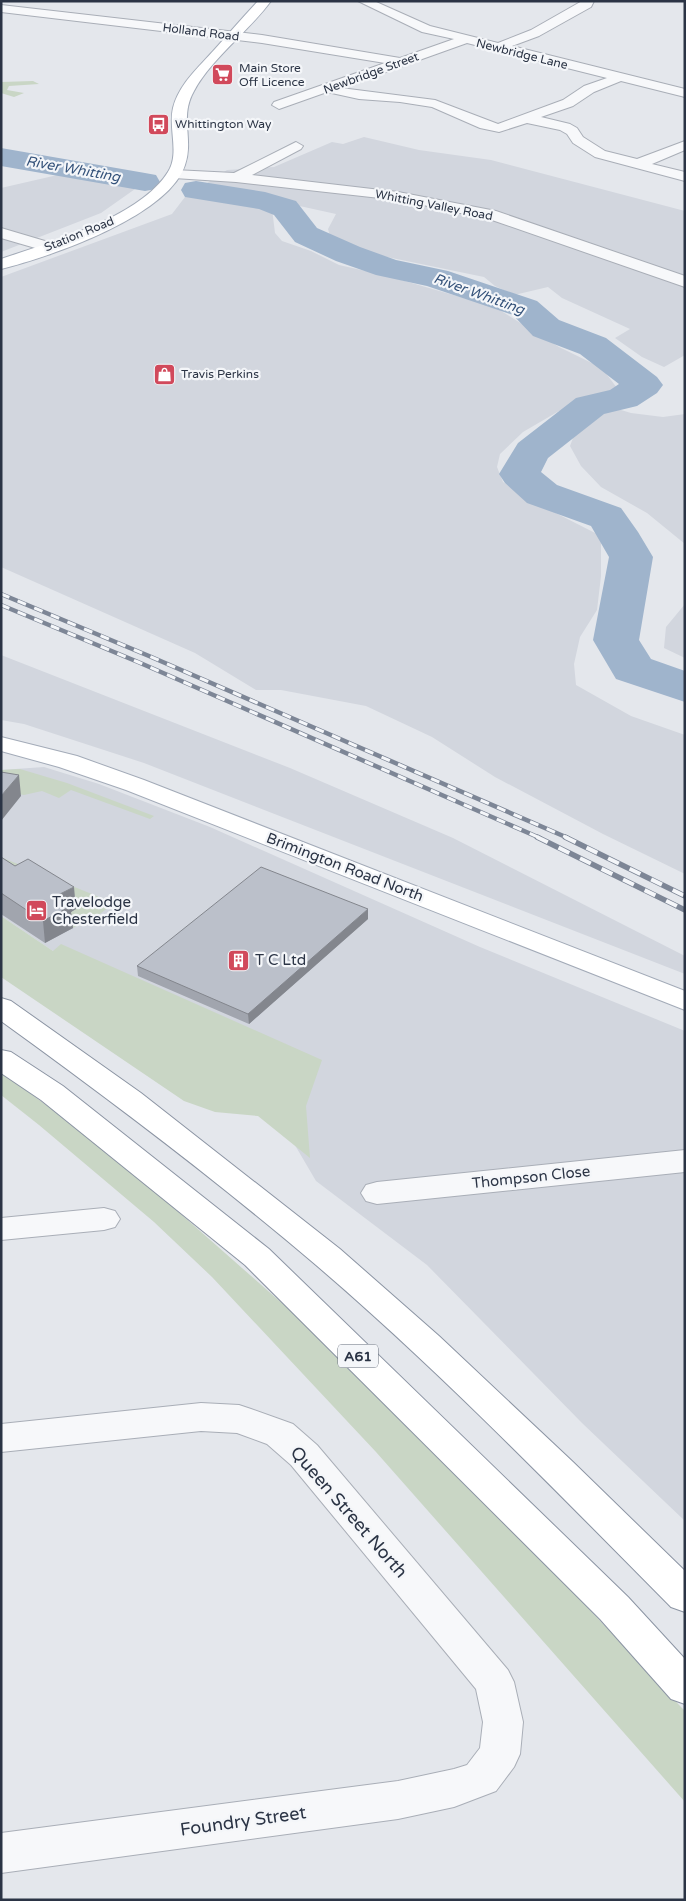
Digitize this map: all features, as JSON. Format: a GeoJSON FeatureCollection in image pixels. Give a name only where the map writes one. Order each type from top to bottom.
{"type":"FeatureCollection","features":[{"type":"Feature","properties":{"kind":"main road"},"geometry":{"type":"LineString","coordinates":[[174,174],[179,164],[182,148],[180,108],[196,76],[265,1]]}},
{"type":"Feature","properties":{"kind":"main road","name":"Station Road"},"geometry":{"type":"LineString","coordinates":[[1,264],[111,223],[154,195],[174,174]]}},
{"type":"Feature","properties":{"kind":"main road","name":"Brimington Road North"},"geometry":{"type":"LineString","coordinates":[[1,744],[73,763],[167,798],[556,948],[685,1001]]}},
{"type":"Feature","properties":{"kind":"main road"},"geometry":{"type":"LineString","coordinates":[[1,1007],[130,1100],[328,1256],[441,1358],[685,1596]]}},
{"type":"Feature","properties":{"kind":"main road","name":"A61"},"geometry":{"type":"LineString","coordinates":[[1,1059],[52,1093],[257,1257],[614,1608],[685,1687]]}},
{"type":"Feature","properties":{"kind":"street","name":"Newbridge Lane"},"geometry":{"type":"LineString","coordinates":[[364,1],[426,29],[464,40],[685,93]]}},
{"type":"Feature","properties":{"kind":"street"},"geometry":{"type":"LineString","coordinates":[[497,48],[535,33],[587,5],[588,1]]}},
{"type":"Feature","properties":{"kind":"street","name":"Holland Road"},"geometry":{"type":"LineString","coordinates":[[1,8],[232,36],[347,52],[400,62]]}},
{"type":"Feature","properties":{"kind":"street","name":"Newbridge Street"},"geometry":{"type":"LineString","coordinates":[[279,105],[464,40]]}},
{"type":"Feature","properties":{"kind":"street"},"geometry":{"type":"LineString","coordinates":[[499,128],[568,103],[589,89],[617,78]]}},
{"type":"Feature","properties":{"kind":"street"},"geometry":{"type":"LineString","coordinates":[[329,88],[360,95],[400,98],[435,104],[485,125],[520,136]]}},
{"type":"Feature","properties":{"kind":"street"},"geometry":{"type":"LineString","coordinates":[[525,118],[572,131],[578,140],[600,154],[685,177]]}},
{"type":"Feature","properties":{"kind":"street"},"geometry":{"type":"LineString","coordinates":[[562,140],[578,140]]}},
{"type":"Feature","properties":{"kind":"street"},"geometry":{"type":"LineString","coordinates":[[638,164],[685,145]]}},
{"type":"Feature","properties":{"kind":"street"},"geometry":{"type":"LineString","coordinates":[[236,178],[296,146]]}},
{"type":"Feature","properties":{"kind":"street","name":"Whitting Valley Road"},"geometry":{"type":"LineString","coordinates":[[174,174],[236,178],[398,196],[496,216],[685,282]]}},
{"type":"Feature","properties":{"kind":"street"},"geometry":{"type":"LineString","coordinates":[[1,233],[49,247]]}},
{"type":"Feature","properties":{"kind":"street","name":"Thompson Close"},"geometry":{"type":"LineString","coordinates":[[377,1193],[685,1161]]}},
{"type":"Feature","properties":{"kind":"street"},"geometry":{"type":"LineString","coordinates":[[1,1229],[104,1219]]}},
{"type":"Feature","properties":{"kind":"street","name":"Queen Street North"},"geometry":{"type":"LineString","coordinates":[[1,1438],[201,1417],[239,1419],[280,1434],[304,1455],[494,1682],[504,1722],[500,1754],[481,1778]]}},
{"type":"Feature","properties":{"kind":"street","name":"Foundry Street"},"geometry":{"type":"LineString","coordinates":[[1,1854],[398,1800],[454,1788],[481,1778]]}},
{"type":"Feature","properties":{"kind":"shaded area"},"geometry":{"type":"Polygon","coordinates":[[[364,137],[419,150],[491,160],[685,211],[685,355],[664,367],[642,357],[615,338],[630,329],[562,298],[548,287],[514,295],[495,286],[484,277],[358,251],[332,243],[328,229],[336,214],[204,185],[227,170],[274,167],[332,142],[343,144],[364,137]]]}},
{"type":"Feature","properties":{"kind":"shaded area"},"geometry":{"type":"Polygon","coordinates":[[[88,168],[145,182],[101,213],[1,252],[1,188],[88,168]]]}},
{"type":"Feature","properties":{"kind":"shaded area"},"geometry":{"type":"Polygon","coordinates":[[[192,192],[272,209],[275,233],[282,241],[311,251],[339,265],[384,275],[495,307],[559,347],[602,368],[617,388],[588,400],[631,413],[663,417],[685,414],[685,544],[647,513],[601,487],[581,466],[570,446],[576,430],[595,416],[570,410],[559,411],[523,432],[500,454],[497,467],[503,482],[534,502],[601,536],[601,576],[597,610],[580,637],[574,664],[576,685],[631,716],[685,735],[685,874],[603,834],[495,777],[432,737],[366,706],[281,690],[256,690],[195,653],[1,567],[1,277],[172,214],[185,197],[192,192]]]}},
{"type":"Feature","properties":{"kind":"shaded area"},"geometry":{"type":"Polygon","coordinates":[[[685,604],[685,658],[664,648],[666,627],[685,604]]]}},
{"type":"Feature","properties":{"kind":"shaded area"},"geometry":{"type":"Polygon","coordinates":[[[1,655],[290,768],[453,838],[685,956],[685,974],[144,763],[24,724],[1,720],[1,655]]]}},
{"type":"Feature","properties":{"kind":"shaded area"},"geometry":{"type":"Polygon","coordinates":[[[44,767],[99,784],[210,827],[480,947],[685,1031],[685,1521],[582,1423],[427,1265],[316,1181],[272,1106],[1,916],[1,770],[44,767]]]}},
{"type":"Feature","properties":{"kind":"green space"},"geometry":{"type":"Polygon","coordinates":[[[33,81],[39,84],[9,86],[7,90],[24,93],[14,97],[1,93],[1,82],[33,81]]]}},
{"type":"Feature","properties":{"kind":"green space"},"geometry":{"type":"Polygon","coordinates":[[[20,769],[67,783],[154,816],[150,819],[71,790],[59,798],[42,791],[24,795],[1,791],[1,770],[20,769]]]}},
{"type":"Feature","properties":{"kind":"green space"},"geometry":{"type":"Polygon","coordinates":[[[3,858],[114,903],[96,917],[73,928],[58,918],[75,909],[1,860],[3,858]]]}},
{"type":"Feature","properties":{"kind":"green space"},"geometry":{"type":"Polygon","coordinates":[[[1,916],[53,951],[61,944],[322,1060],[306,1106],[310,1158],[258,1116],[215,1112],[184,1101],[1,977],[1,916]]]}},
{"type":"Feature","properties":{"kind":"green space"},"geometry":{"type":"Polygon","coordinates":[[[1,1072],[57,1113],[157,1193],[344,1358],[528,1544],[685,1711],[685,1802],[376,1452],[212,1277],[154,1222],[1,1095],[1,1072]]]}},
{"type":"Feature","properties":{"kind":"building"},"geometry":{"type":"Polygon","coordinates":[[[1,772],[19,775],[1,796],[1,772]]]}},
{"type":"Feature","properties":{"kind":"building"},"geometry":{"type":"Polygon","coordinates":[[[1,857],[15,866],[28,859],[74,887],[56,896],[71,906],[43,921],[1,893],[1,857]]]}},
{"type":"Feature","properties":{"kind":"building","name":"T C Ltd"},"geometry":{"type":"Polygon","coordinates":[[[261,867],[368,909],[248,1014],[137,966],[261,867]]]}},
{"type":"Feature","properties":{"kind":"waterway","name":"River Whitting"},"geometry":{"type":"LineString","coordinates":[[1,157],[145,182]]}},
{"type":"Feature","properties":{"kind":"waterway","name":"River Whitting"},"geometry":{"type":"LineString","coordinates":[[196,190],[265,201],[285,208],[306,235],[348,254],[388,268],[436,278],[525,308],[546,328],[593,346],[644,385],[623,398],[590,406],[532,451],[519,474],[542,494],[606,517],[631,557],[616,640],[633,669],[685,688]]}},
{"type":"Feature","properties":{"kind":"railway"},"geometry":{"type":"LineString","coordinates":[[1,594],[149,656],[568,838]]}},
{"type":"Feature","properties":{"kind":"railway"},"geometry":{"type":"LineString","coordinates":[[1,605],[138,662],[540,838]]}},
{"type":"Feature","properties":{"kind":"railway"},"geometry":{"type":"LineString","coordinates":[[537,837],[685,910]]}},
{"type":"Feature","properties":{"kind":"railway"},"geometry":{"type":"LineString","coordinates":[[565,837],[685,896]]}},
{"type":"Feature","properties":{"kind":"place","name":"Main Store Off Licence"},"geometry":{"type":"Point","coordinates":[223,75]}},
{"type":"Feature","properties":{"kind":"place","name":"Whittington Way"},"geometry":{"type":"Point","coordinates":[159,124]}},
{"type":"Feature","properties":{"kind":"place","name":"Travis Perkins"},"geometry":{"type":"Point","coordinates":[165,374]}},
{"type":"Feature","properties":{"kind":"place","name":"Travelodge Chesterfield"},"geometry":{"type":"Point","coordinates":[36,911]}},
{"type":"Feature","properties":{"kind":"place","name":"T C Ltd"},"geometry":{"type":"Point","coordinates":[239,960]}}]}
